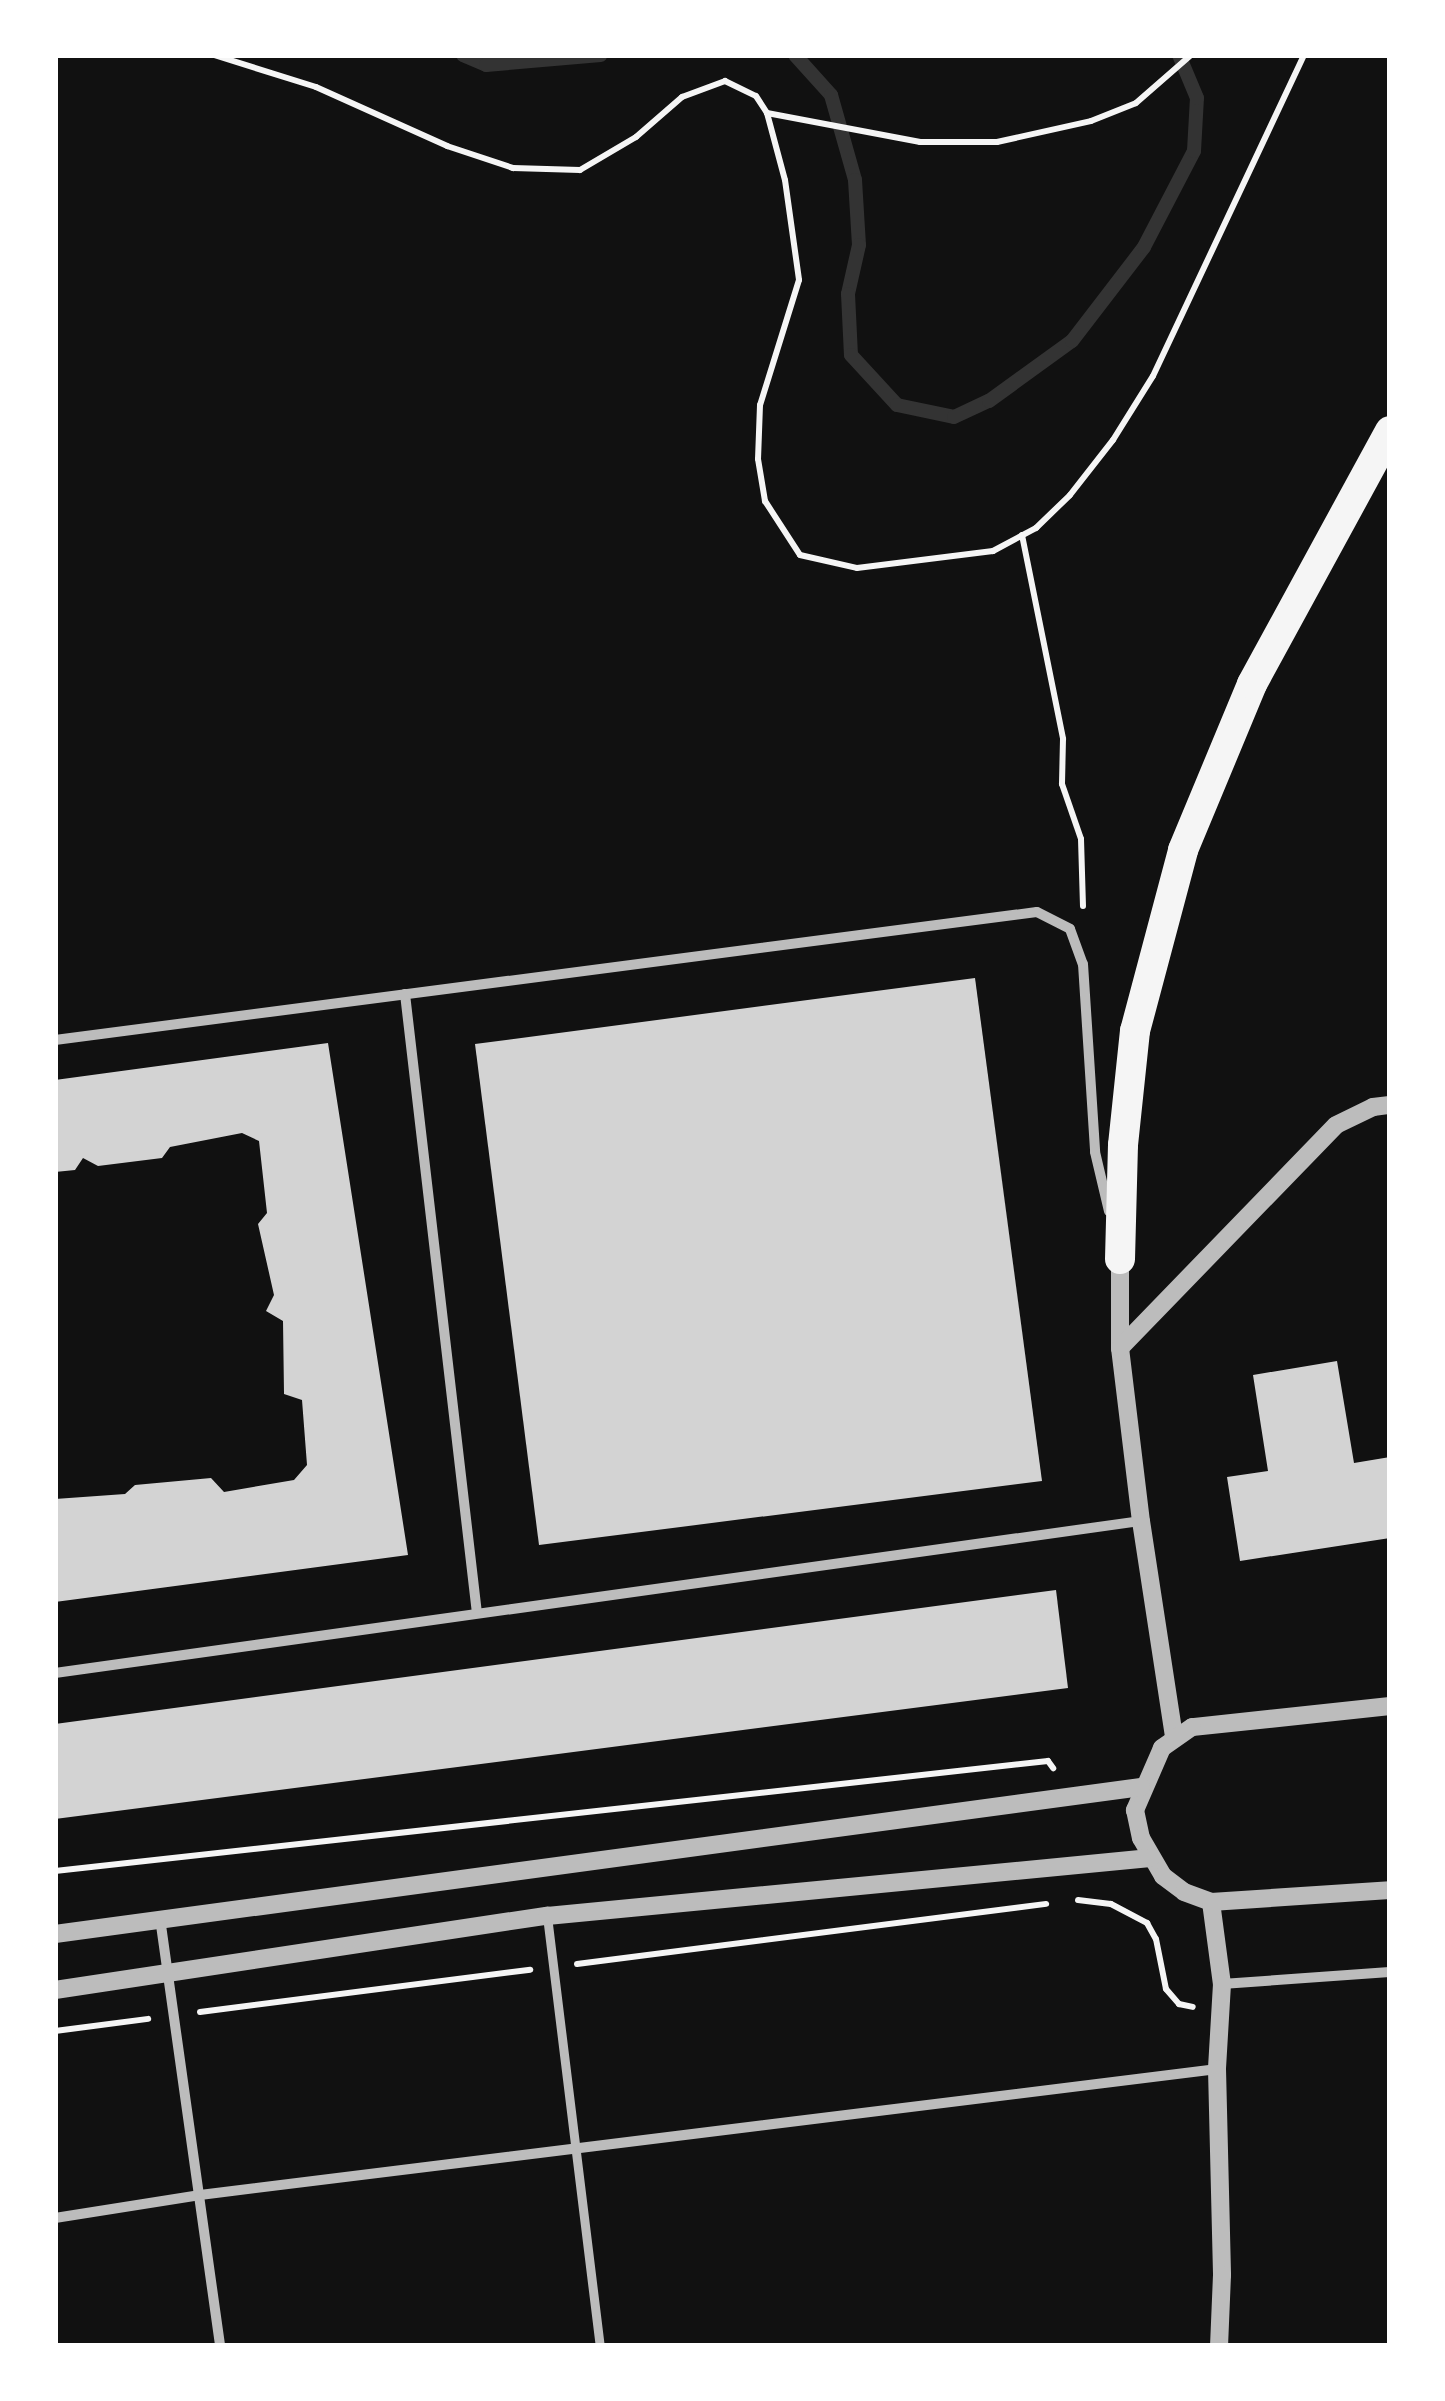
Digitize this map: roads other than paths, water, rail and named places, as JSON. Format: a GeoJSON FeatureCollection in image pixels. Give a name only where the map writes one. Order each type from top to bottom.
{"type":"FeatureCollection","features":[{"type":"Feature","properties":{"kind":"highway"},"geometry":{"type":"LineString","coordinates":[[1120,1259],[1124,1145],[1135,1031],[1183,850],[1252,684],[1390,431]]}},
{"type":"Feature","properties":{"kind":"street"},"geometry":{"type":"LineString","coordinates":[[55,1040],[1037,912],[1070,929],[1083,964],[1095,1152],[1120,1259],[1120,1348],[1140,1521],[1174,1737]]}},
{"type":"Feature","properties":{"kind":"street"},"geometry":{"type":"LineString","coordinates":[[405,994],[477,1613]]}},
{"type":"Feature","properties":{"kind":"street"},"geometry":{"type":"LineString","coordinates":[[1120,1348],[1336,1125],[1373,1106],[1390,1106]]}},
{"type":"Feature","properties":{"kind":"street"},"geometry":{"type":"LineString","coordinates":[[55,1673],[1140,1521]]}},
{"type":"Feature","properties":{"kind":"street"},"geometry":{"type":"LineString","coordinates":[[1390,1706],[1213,1722],[1174,1737],[1162,1748],[1135,1810],[1150,1858],[1184,1892],[1211,1902],[1390,1890]]}},
{"type":"Feature","properties":{"kind":"street"},"geometry":{"type":"LineString","coordinates":[[55,1934],[1142,1787]]}},
{"type":"Feature","properties":{"kind":"street"},"geometry":{"type":"LineString","coordinates":[[55,1990],[547,1916],[1150,1858]]}},
{"type":"Feature","properties":{"kind":"street"},"geometry":{"type":"LineString","coordinates":[[1211,1902],[1222,1984],[1218,2069],[1219,2346]]}},
{"type":"Feature","properties":{"kind":"street"},"geometry":{"type":"LineString","coordinates":[[547,1916],[600,2346]]}},
{"type":"Feature","properties":{"kind":"street"},"geometry":{"type":"LineString","coordinates":[[160,1917],[220,2346]]}},
{"type":"Feature","properties":{"kind":"street"},"geometry":{"type":"LineString","coordinates":[[1222,1984],[1390,1972]]}},
{"type":"Feature","properties":{"kind":"street"},"geometry":{"type":"LineString","coordinates":[[55,2218],[200,2195],[1218,2069]]}},
{"type":"Feature","properties":{"kind":"waterway"},"geometry":{"type":"LineString","coordinates":[[463,55],[486,65],[601,55]]}},
{"type":"Feature","properties":{"kind":"waterway"},"geometry":{"type":"LineString","coordinates":[[795,55],[831,95],[855,180],[859,245],[848,294],[851,355],[897,405],[954,417],[989,401],[1072,341],[1144,247],[1194,151],[1197,98],[1179,55]]}}]}
